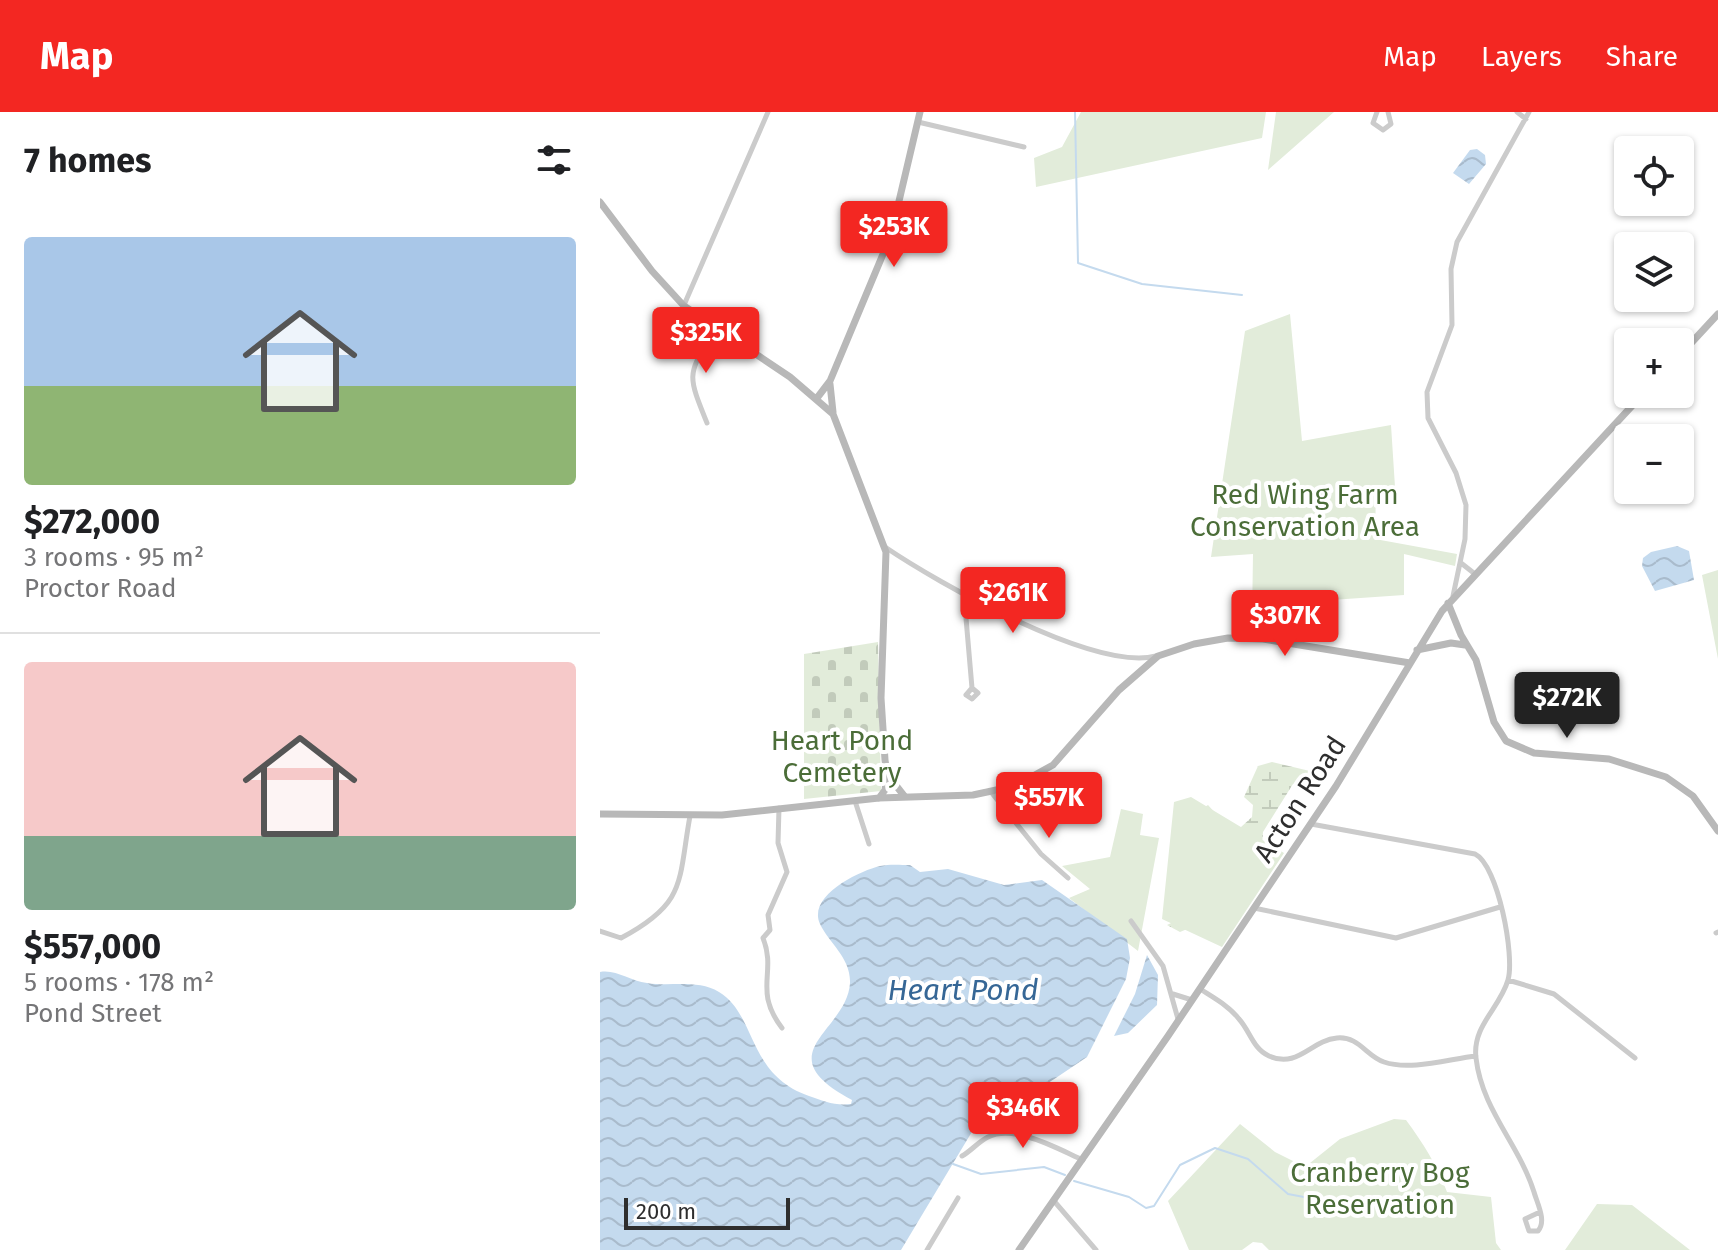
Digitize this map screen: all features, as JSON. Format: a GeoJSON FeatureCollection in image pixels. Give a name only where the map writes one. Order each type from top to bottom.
{"type":"FeatureCollection","features":[{"type":"Feature","properties":{"kind":"main road"},"geometry":{"type":"LineString","coordinates":[[817,398],[830,381],[891,235],[920,112]]}},
{"type":"Feature","properties":{"kind":"main road"},"geometry":{"type":"LineString","coordinates":[[600,202],[660,282],[684,306],[817,398],[833,414]]}},
{"type":"Feature","properties":{"kind":"main road"},"geometry":{"type":"LineString","coordinates":[[1694,340],[1718,314]]}},
{"type":"Feature","properties":{"kind":"main road"},"geometry":{"type":"LineString","coordinates":[[830,381],[833,414],[884,546],[881,698],[887,774],[885,790],[879,798]]}},
{"type":"Feature","properties":{"kind":"main road","name":"Acton Road"},"geometry":{"type":"LineString","coordinates":[[1019,1250],[1193,1000],[1310,823],[1450,600],[1630,408]]}},
{"type":"Feature","properties":{"kind":"main road"},"geometry":{"type":"LineString","coordinates":[[1450,600],[1467,646],[1476,660],[1494,722],[1506,741],[1534,753],[1609,759],[1666,777],[1693,796],[1718,831]]}},
{"type":"Feature","properties":{"kind":"main road"},"geometry":{"type":"LineString","coordinates":[[600,814],[690,816],[879,798],[991,792],[1020,784],[1053,765],[1119,690],[1158,656],[1194,644],[1240,638],[1410,663]]}},
{"type":"Feature","properties":{"kind":"main road"},"geometry":{"type":"LineString","coordinates":[[1417,650],[1456,642],[1467,646]]}},
{"type":"Feature","properties":{"kind":"main road"},"geometry":{"type":"LineString","coordinates":[[887,774],[905,797]]}},
{"type":"Feature","properties":{"kind":"street"},"geometry":{"type":"LineString","coordinates":[[684,306],[768,112]]}},
{"type":"Feature","properties":{"kind":"street"},"geometry":{"type":"LineString","coordinates":[[1377,112],[1373,123],[1383,130],[1391,124],[1388,112]]}},
{"type":"Feature","properties":{"kind":"street"},"geometry":{"type":"LineString","coordinates":[[1517,112],[1526,119]]}},
{"type":"Feature","properties":{"kind":"street"},"geometry":{"type":"LineString","coordinates":[[1450,600],[1466,530],[1464,497],[1431,424],[1427,392],[1452,325],[1451,269],[1457,242],[1529,112]]}},
{"type":"Feature","properties":{"kind":"street"},"geometry":{"type":"LineString","coordinates":[[918,122],[1024,147]]}},
{"type":"Feature","properties":{"kind":"street"},"geometry":{"type":"LineString","coordinates":[[707,423],[690,382],[692,367],[715,328]]}},
{"type":"Feature","properties":{"kind":"street"},"geometry":{"type":"LineString","coordinates":[[884,546],[964,594],[1045,634],[1116,658],[1137,660],[1158,656]]}},
{"type":"Feature","properties":{"kind":"street"},"geometry":{"type":"LineString","coordinates":[[1460,562],[1475,574]]}},
{"type":"Feature","properties":{"kind":"street"},"geometry":{"type":"LineString","coordinates":[[964,594],[972,688]]}},
{"type":"Feature","properties":{"kind":"street"},"geometry":{"type":"LineString","coordinates":[[1016,818],[1020,784]]}},
{"type":"Feature","properties":{"kind":"street"},"geometry":{"type":"LineString","coordinates":[[991,792],[1016,818],[1041,854],[1068,878]]}},
{"type":"Feature","properties":{"kind":"street"},"geometry":{"type":"LineString","coordinates":[[855,800],[869,844]]}},
{"type":"Feature","properties":{"kind":"street"},"geometry":{"type":"LineString","coordinates":[[779,808],[778,843],[787,872],[768,915],[770,930],[763,938],[769,953],[765,984],[768,1009],[782,1028]]}},
{"type":"Feature","properties":{"kind":"street"},"geometry":{"type":"LineString","coordinates":[[600,931],[621,938],[646,925],[671,901],[679,888],[690,816]]}},
{"type":"Feature","properties":{"kind":"street"},"geometry":{"type":"LineString","coordinates":[[1310,823],[1475,854],[1490,870],[1509,958],[1508,980],[1479,1032],[1476,1056],[1492,1113],[1522,1159],[1540,1212]]}},
{"type":"Feature","properties":{"kind":"street"},"geometry":{"type":"LineString","coordinates":[[1254,908],[1396,938],[1500,907]]}},
{"type":"Feature","properties":{"kind":"street"},"geometry":{"type":"LineString","coordinates":[[1131,921],[1151,946],[1173,994],[1178,1020]]}},
{"type":"Feature","properties":{"kind":"street"},"geometry":{"type":"LineString","coordinates":[[1508,980],[1554,994],[1635,1058]]}},
{"type":"Feature","properties":{"kind":"street"},"geometry":{"type":"LineString","coordinates":[[1200,989],[1237,1015],[1259,1050],[1279,1059],[1296,1058],[1323,1042],[1339,1038],[1355,1041],[1377,1059],[1392,1064],[1476,1056]]}},
{"type":"Feature","properties":{"kind":"street"},"geometry":{"type":"LineString","coordinates":[[1173,994],[1193,1000]]}},
{"type":"Feature","properties":{"kind":"street"},"geometry":{"type":"LineString","coordinates":[[962,1156],[990,1135],[1032,1136],[1083,1160]]}},
{"type":"Feature","properties":{"kind":"street"},"geometry":{"type":"LineString","coordinates":[[927,1250],[958,1198]]}},
{"type":"Feature","properties":{"kind":"street"},"geometry":{"type":"LineString","coordinates":[[1054,1201],[1096,1250]]}},
{"type":"Feature","properties":{"kind":"green space"},"geometry":{"type":"Polygon","coordinates":[[[1081,112],[1266,112],[1262,138],[1036,187],[1034,158],[1062,147],[1081,112]]]}},
{"type":"Feature","properties":{"kind":"green space"},"geometry":{"type":"Polygon","coordinates":[[[1276,112],[1334,112],[1268,170],[1276,112]]]}},
{"type":"Feature","properties":{"kind":"green space","name":"Red Wing Farm Conservation Area"},"geometry":{"type":"Polygon","coordinates":[[[1290,314],[1302,441],[1391,425],[1395,487],[1376,488],[1375,539],[1457,554],[1455,566],[1404,554],[1404,595],[1288,603],[1284,637],[1241,632],[1242,623],[1252,619],[1253,554],[1211,557],[1245,331],[1290,314]]]}},
{"type":"Feature","properties":{"kind":"green space"},"geometry":{"type":"Polygon","coordinates":[[[1718,570],[1718,659],[1702,575],[1718,570]]]}},
{"type":"Feature","properties":{"kind":"green space","name":"Heart Pond Cemetery"},"geometry":{"type":"Polygon","coordinates":[[[878,642],[881,791],[804,799],[804,654],[878,642]]]}},
{"type":"Feature","properties":{"kind":"green space"},"geometry":{"type":"Polygon","coordinates":[[[1272,762],[1314,772],[1315,783],[1293,784],[1263,832],[1261,858],[1206,921],[1180,932],[1167,925],[1188,915],[1192,815],[1208,805],[1227,826],[1241,827],[1252,817],[1253,805],[1244,797],[1258,766],[1272,762]]]}},
{"type":"Feature","properties":{"kind":"green space"},"geometry":{"type":"Polygon","coordinates":[[[1191,797],[1284,853],[1222,947],[1162,919],[1174,802],[1191,797]]]}},
{"type":"Feature","properties":{"kind":"green space"},"geometry":{"type":"Polygon","coordinates":[[[1121,809],[1143,814],[1140,835],[1159,838],[1138,951],[1069,898],[1090,889],[1062,866],[1110,857],[1121,809]]]}},
{"type":"Feature","properties":{"kind":"green space","name":"Cranberry Bog Reservation"},"geometry":{"type":"Polygon","coordinates":[[[1394,1119],[1406,1120],[1429,1154],[1447,1192],[1491,1197],[1496,1243],[1501,1250],[1269,1250],[1262,1243],[1253,1242],[1242,1250],[1189,1250],[1168,1201],[1240,1124],[1275,1152],[1305,1167],[1340,1139],[1394,1119]]]}},
{"type":"Feature","properties":{"kind":"green space"},"geometry":{"type":"Polygon","coordinates":[[[1597,1204],[1632,1205],[1690,1250],[1565,1250],[1597,1204]]]}},
{"type":"Feature","properties":{"kind":"water"},"geometry":{"type":"Polygon","coordinates":[[[1477,149],[1485,155],[1486,164],[1469,184],[1453,173],[1470,150],[1477,149]]]}},
{"type":"Feature","properties":{"kind":"water"},"geometry":{"type":"Polygon","coordinates":[[[1677,546],[1689,551],[1694,580],[1655,591],[1642,566],[1643,558],[1651,552],[1677,546]]]}},
{"type":"Feature","properties":{"kind":"water","name":"Heart Pond"},"geometry":{"type":"Polygon","coordinates":[[[910,865],[920,872],[948,869],[1004,885],[1042,880],[1127,939],[1130,958],[1126,979],[1087,1057],[1035,1092],[988,1105],[901,1250],[600,1250],[600,972],[612,972],[647,983],[693,984],[719,992],[740,1015],[763,1060],[774,1074],[809,1096],[834,1104],[851,1104],[852,1100],[827,1083],[814,1069],[812,1055],[817,1042],[846,1000],[850,983],[847,966],[820,924],[818,914],[828,895],[848,879],[880,866],[910,865]]]}},
{"type":"Feature","properties":{"kind":"water"},"geometry":{"type":"Polygon","coordinates":[[[1147,955],[1158,975],[1157,1005],[1128,1033],[1114,1036],[1135,994],[1147,955]]]}},
{"type":"Feature","properties":{"kind":"waterway"},"geometry":{"type":"LineString","coordinates":[[1075,112],[1078,263],[1142,284],[1242,295]]}},
{"type":"Feature","properties":{"kind":"waterway"},"geometry":{"type":"LineString","coordinates":[[1074,1181],[1129,1197],[1146,1208],[1154,1206],[1180,1165],[1215,1148],[1248,1159],[1288,1194],[1373,1210]]}},
{"type":"Feature","properties":{"kind":"waterway"},"geometry":{"type":"LineString","coordinates":[[953,1164],[981,1174],[1044,1167],[1065,1175]]}}]}
